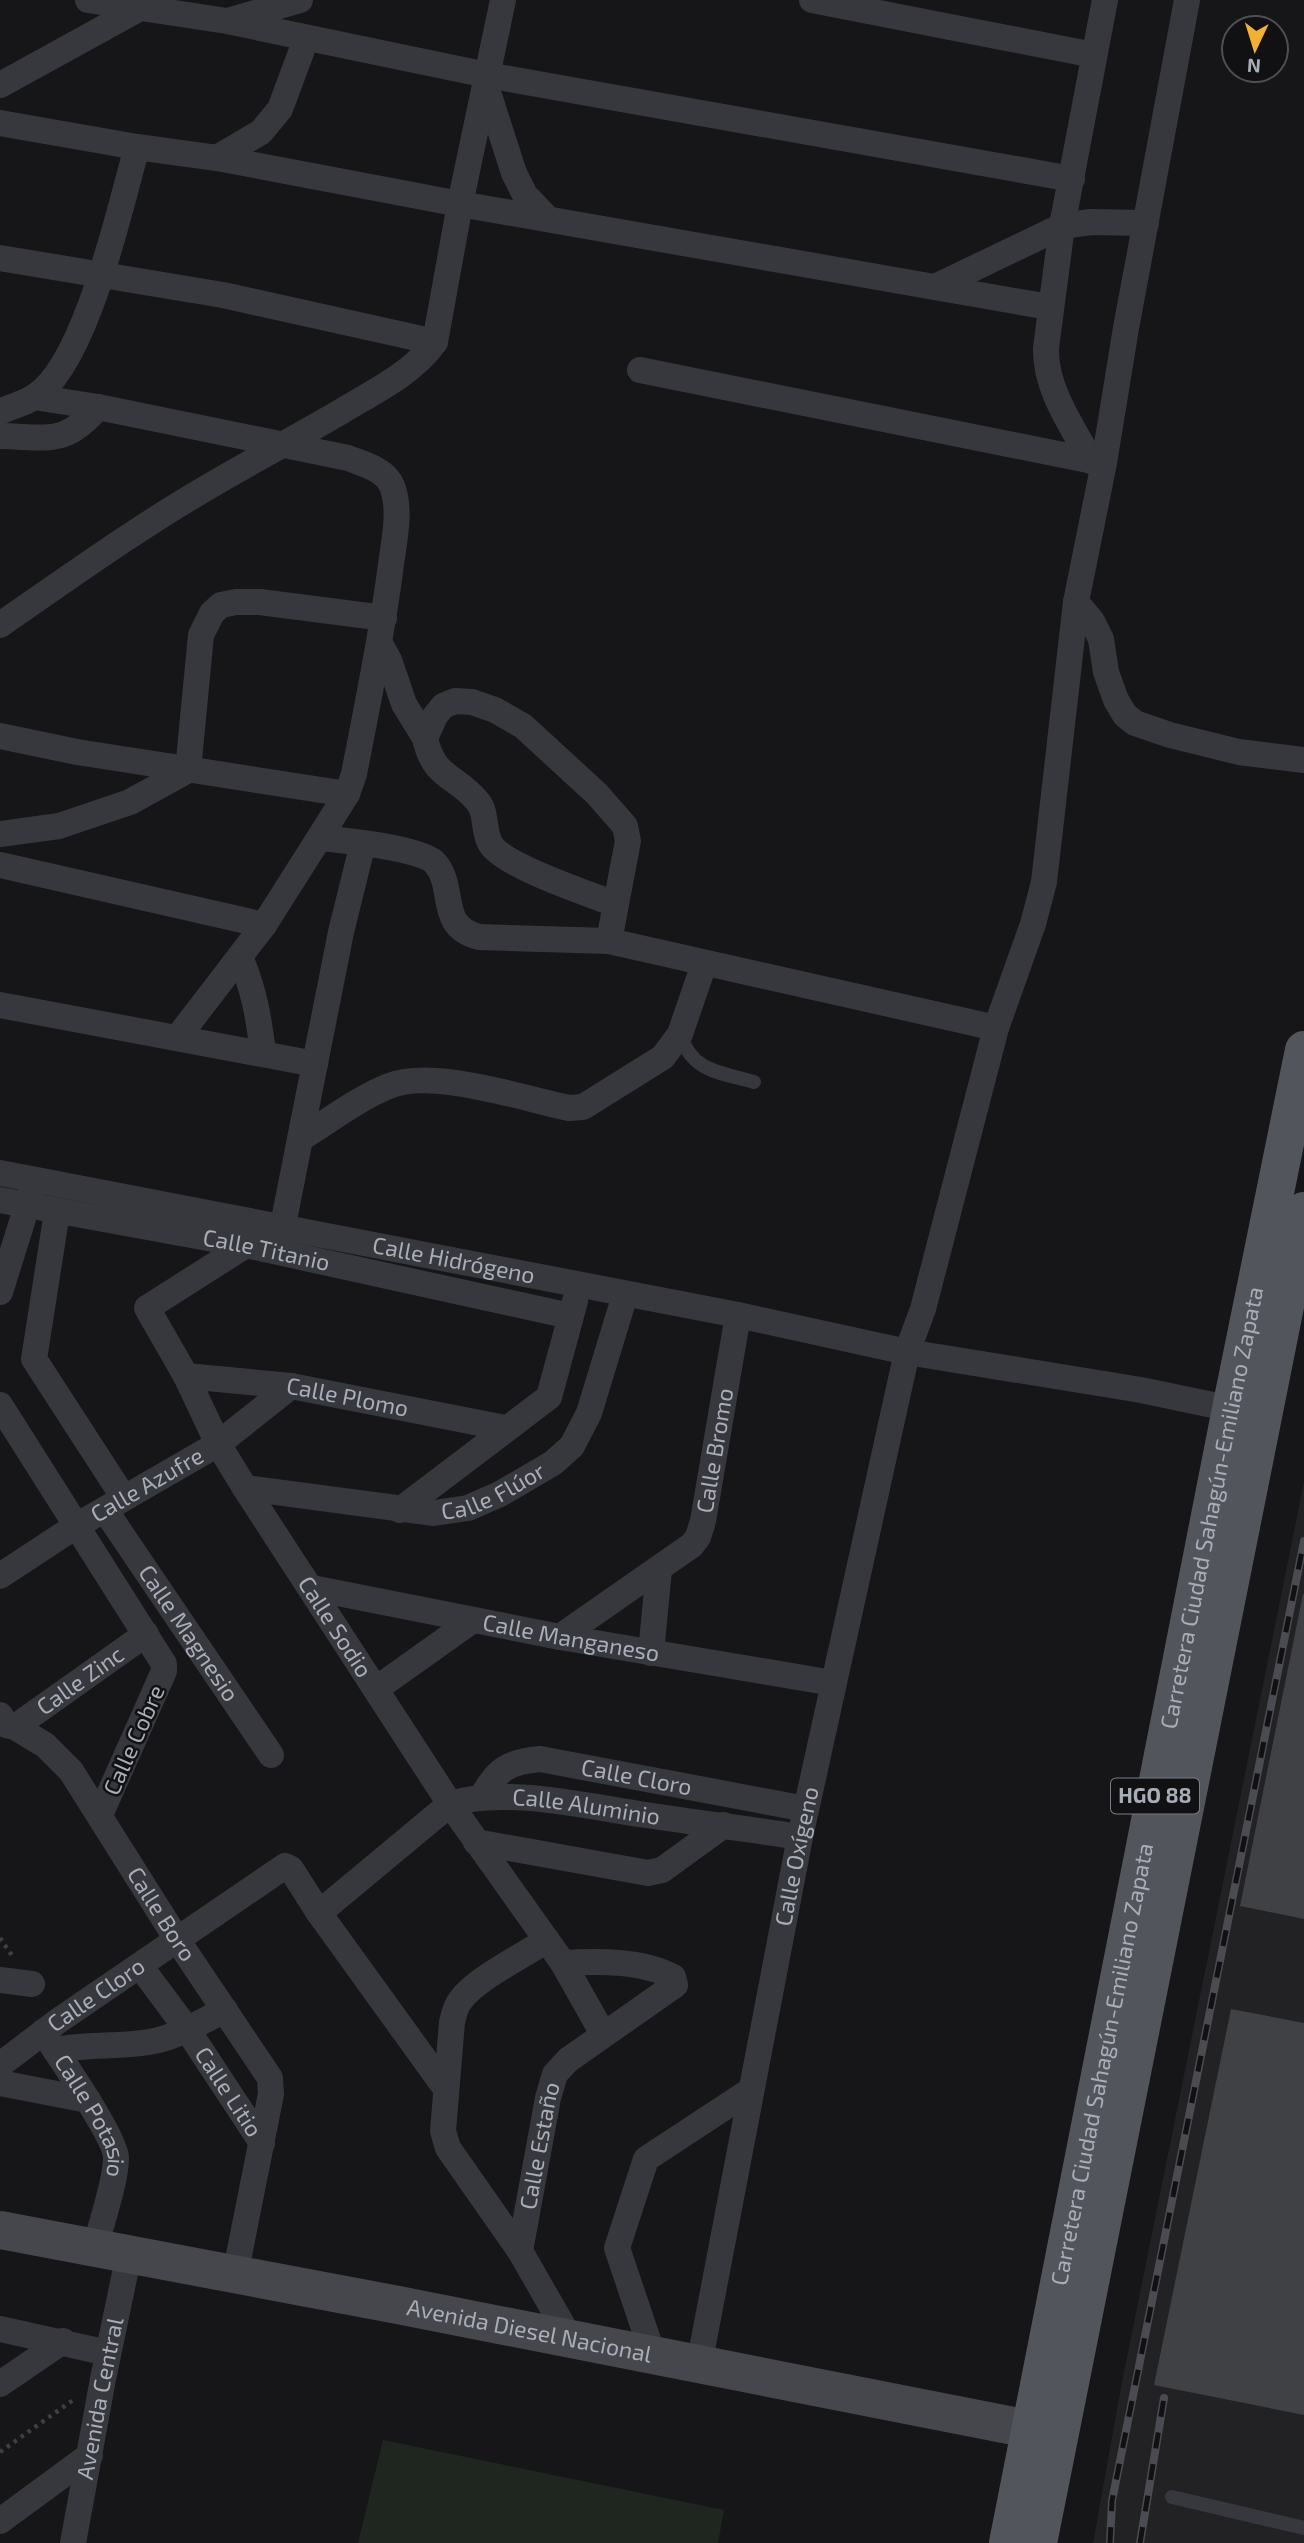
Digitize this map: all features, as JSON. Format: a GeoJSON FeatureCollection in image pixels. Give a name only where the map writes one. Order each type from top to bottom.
{"type":"FeatureCollection","features":[{"type":"Feature","properties":{"kind":"main road","name":"Carretera Ciudad Sahagún-Emiliano Zapata"},"geometry":{"type":"LineString","coordinates":[[1008,2543],[1044,2432],[1246,1412],[1304,1050]]}},
{"type":"Feature","properties":{"kind":"main road","name":"Carretera Ciudad Sahagún-Emiliano Zapata"},"geometry":{"type":"LineString","coordinates":[[1246,1412],[1304,1211]]}},
{"type":"Feature","properties":{"kind":"main road","name":"Carretera Ciudad Sahagún-Emiliano Zapata"},"geometry":{"type":"LineString","coordinates":[[1038,2543],[1044,2432]]}},
{"type":"Feature","properties":{"kind":"street"},"geometry":{"type":"LineString","coordinates":[[88,0],[227,21],[486,80],[1072,179]]}},
{"type":"Feature","properties":{"kind":"street"},"geometry":{"type":"LineString","coordinates":[[227,21],[300,0]]}},
{"type":"Feature","properties":{"kind":"street"},"geometry":{"type":"LineString","coordinates":[[0,625],[206,488],[407,371],[425,355],[435,342],[460,204],[503,0]]}},
{"type":"Feature","properties":{"kind":"street"},"geometry":{"type":"LineString","coordinates":[[812,0],[1094,55]]}},
{"type":"Feature","properties":{"kind":"street"},"geometry":{"type":"LineString","coordinates":[[1098,462],[1062,408],[1045,365],[1049,307],[1062,226],[1105,0]]}},
{"type":"Feature","properties":{"kind":"street","name":"Calle Oxígeno"},"geometry":{"type":"LineString","coordinates":[[699,2365],[800,1837],[907,1352],[923,1309],[996,1028],[1033,924],[1044,882],[1076,602],[1098,462],[1188,0]]}},
{"type":"Feature","properties":{"kind":"street"},"geometry":{"type":"LineString","coordinates":[[0,85],[126,5]]}},
{"type":"Feature","properties":{"kind":"street"},"geometry":{"type":"LineString","coordinates":[[217,158],[261,131],[280,108],[306,39]]}},
{"type":"Feature","properties":{"kind":"street"},"geometry":{"type":"LineString","coordinates":[[486,80],[514,173],[525,195],[547,218]]}},
{"type":"Feature","properties":{"kind":"street"},"geometry":{"type":"LineString","coordinates":[[0,123],[217,158],[460,204],[1049,307]]}},
{"type":"Feature","properties":{"kind":"street"},"geometry":{"type":"LineString","coordinates":[[0,412],[34,397],[68,360],[101,274],[137,147]]}},
{"type":"Feature","properties":{"kind":"street"},"geometry":{"type":"LineString","coordinates":[[934,287],[1062,226],[1091,222],[1146,223]]}},
{"type":"Feature","properties":{"kind":"street"},"geometry":{"type":"LineString","coordinates":[[0,258],[274,305],[435,342]]}},
{"type":"Feature","properties":{"kind":"street"},"geometry":{"type":"LineString","coordinates":[[640,370],[1098,462]]}},
{"type":"Feature","properties":{"kind":"street"},"geometry":{"type":"LineString","coordinates":[[34,397],[98,407],[348,458],[374,467],[391,483],[396,503],[395,534],[382,631],[354,774],[347,794],[264,925],[178,1037]]}},
{"type":"Feature","properties":{"kind":"street"},"geometry":{"type":"LineString","coordinates":[[0,436],[58,437],[70,433],[84,423],[98,407]]}},
{"type":"Feature","properties":{"kind":"street"},"geometry":{"type":"LineString","coordinates":[[188,770],[201,635],[204,625],[220,606],[236,602],[260,602],[382,631]]}},
{"type":"Feature","properties":{"kind":"street"},"geometry":{"type":"LineString","coordinates":[[1076,602],[1092,621],[1101,639],[1106,673],[1116,700],[1125,715],[1135,723],[1170,735],[1239,752],[1304,760]]}},
{"type":"Feature","properties":{"kind":"street"},"geometry":{"type":"LineString","coordinates":[[382,631],[404,704],[425,738],[428,753],[437,769],[477,800],[482,808],[490,844],[499,853],[549,879],[615,904]]}},
{"type":"Feature","properties":{"kind":"street"},"geometry":{"type":"LineString","coordinates":[[425,738],[443,706],[455,701],[472,702],[495,710],[523,726],[597,794],[625,826],[628,841],[609,941]]}},
{"type":"Feature","properties":{"kind":"street"},"geometry":{"type":"LineString","coordinates":[[0,736],[77,752],[347,794]]}},
{"type":"Feature","properties":{"kind":"street"},"geometry":{"type":"LineString","coordinates":[[0,834],[59,826],[130,802],[188,770]]}},
{"type":"Feature","properties":{"kind":"street"},"geometry":{"type":"LineString","coordinates":[[320,838],[363,843],[425,856],[435,862],[456,924],[465,933],[479,937],[609,941],[996,1028]]}},
{"type":"Feature","properties":{"kind":"street"},"geometry":{"type":"LineString","coordinates":[[282,1230],[341,932],[363,843]]}},
{"type":"Feature","properties":{"kind":"street"},"geometry":{"type":"LineString","coordinates":[[0,865],[264,925]]}},
{"type":"Feature","properties":{"kind":"street"},"geometry":{"type":"LineString","coordinates":[[240,957],[259,1010],[263,1053]]}},
{"type":"Feature","properties":{"kind":"street"},"geometry":{"type":"LineString","coordinates":[[300,1139],[390,1085],[421,1079],[466,1085],[569,1108],[583,1107],[663,1057],[680,1034],[704,964]]}},
{"type":"Feature","properties":{"kind":"street"},"geometry":{"type":"LineString","coordinates":[[0,1005],[314,1064]]}},
{"type":"Feature","properties":{"kind":"street","name":"Calle Hidrógeno"},"geometry":{"type":"LineString","coordinates":[[0,1174],[738,1315],[907,1352],[1141,1390],[1246,1412]]}},
{"type":"Feature","properties":{"kind":"street"},"geometry":{"type":"LineString","coordinates":[[0,1292],[10,1202],[35,1181]]}},
{"type":"Feature","properties":{"kind":"street","name":"Calle Titanio"},"geometry":{"type":"LineString","coordinates":[[10,1202],[246,1245],[570,1316]]}},
{"type":"Feature","properties":{"kind":"street","name":"Calle Magnesio"},"geometry":{"type":"LineString","coordinates":[[57,1212],[34,1359],[114,1504],[271,1755]]}},
{"type":"Feature","properties":{"kind":"street","name":"Calle Sodio"},"geometry":{"type":"LineString","coordinates":[[246,1245],[147,1308],[186,1377],[218,1444],[245,1488],[450,1804],[563,1963],[603,2034]]}},
{"type":"Feature","properties":{"kind":"street"},"geometry":{"type":"LineString","coordinates":[[400,1510],[549,1397],[580,1286]]}},
{"type":"Feature","properties":{"kind":"street","name":"Calle Flúor"},"geometry":{"type":"LineString","coordinates":[[245,1488],[434,1513],[468,1508],[500,1494],[553,1463],[572,1446],[589,1413],[625,1295]]}},
{"type":"Feature","properties":{"kind":"street","name":"Calle Bromo"},"geometry":{"type":"LineString","coordinates":[[559,1637],[659,1569],[692,1545],[698,1537],[738,1315]]}},
{"type":"Feature","properties":{"kind":"street","name":"Calle Plomo"},"geometry":{"type":"LineString","coordinates":[[186,1377],[291,1386],[505,1428]]}},
{"type":"Feature","properties":{"kind":"street","name":"Calle Azufre"},"geometry":{"type":"LineString","coordinates":[[0,1576],[76,1527],[218,1444],[291,1386]]}},
{"type":"Feature","properties":{"kind":"street"},"geometry":{"type":"LineString","coordinates":[[0,1405],[146,1634]]}},
{"type":"Feature","properties":{"kind":"street"},"geometry":{"type":"LineString","coordinates":[[651,1653],[659,1569]]}},
{"type":"Feature","properties":{"kind":"street","name":"Calle Manganeso"},"geometry":{"type":"LineString","coordinates":[[312,1588],[559,1637],[833,1683]]}},
{"type":"Feature","properties":{"kind":"street"},"geometry":{"type":"LineString","coordinates":[[376,1689],[473,1619]]}},
{"type":"Feature","properties":{"kind":"street","name":"Calle Cobre"},"geometry":{"type":"LineString","coordinates":[[100,1815],[164,1671],[164,1664],[146,1634]]}},
{"type":"Feature","properties":{"kind":"street","name":"Calle Zinc"},"geometry":{"type":"LineString","coordinates":[[5,1723],[146,1634]]}},
{"type":"Feature","properties":{"kind":"street","name":"Calle Boro"},"geometry":{"type":"LineString","coordinates":[[5,1723],[45,1745],[71,1771],[178,1941],[270,2078],[271,2094],[262,2144]]}},
{"type":"Feature","properties":{"kind":"street","name":"Calle Cloro"},"geometry":{"type":"LineString","coordinates":[[482,1797],[492,1779],[502,1769],[521,1761],[540,1759],[806,1809]]}},
{"type":"Feature","properties":{"kind":"street","name":"Calle Aluminio"},"geometry":{"type":"LineString","coordinates":[[450,1804],[482,1797],[558,1802],[800,1837]]}},
{"type":"Feature","properties":{"kind":"street"},"geometry":{"type":"LineString","coordinates":[[319,1913],[450,1804]]}},
{"type":"Feature","properties":{"kind":"street","name":"Calle Aluminio"},"geometry":{"type":"LineString","coordinates":[[477,1842],[648,1873],[662,1870],[724,1825]]}},
{"type":"Feature","properties":{"kind":"street","name":"Calle Cloro"},"geometry":{"type":"LineString","coordinates":[[0,2065],[49,2041],[140,1966],[285,1866],[291,1869],[319,1913],[446,2088]]}},
{"type":"Feature","properties":{"kind":"street"},"geometry":{"type":"LineString","coordinates":[[547,1940],[475,1986],[461,1999],[452,2022],[444,2140],[520,2251],[572,2340]]}},
{"type":"Feature","properties":{"kind":"street","name":"Calle Estaño"},"geometry":{"type":"LineString","coordinates":[[520,2251],[551,2082],[559,2068],[675,1985],[673,1977],[652,1969],[582,1962],[563,1963]]}},
{"type":"Feature","properties":{"kind":"street","name":"Calle Litio"},"geometry":{"type":"LineString","coordinates":[[140,1966],[187,2029],[262,2144],[235,2275]]}},
{"type":"Feature","properties":{"kind":"street"},"geometry":{"type":"LineString","coordinates":[[0,1980],[32,1984]]}},
{"type":"Feature","properties":{"kind":"street"},"geometry":{"type":"LineString","coordinates":[[49,2041],[80,2045],[147,2043],[168,2038],[225,2010]]}},
{"type":"Feature","properties":{"kind":"street","name":"Calle Potasio"},"geometry":{"type":"LineString","coordinates":[[49,2041],[88,2100],[117,2157],[112,2251]]}},
{"type":"Feature","properties":{"kind":"street"},"geometry":{"type":"LineString","coordinates":[[0,2083],[88,2100]]}},
{"type":"Feature","properties":{"kind":"street"},"geometry":{"type":"LineString","coordinates":[[653,2355],[618,2248],[646,2159],[751,2090]]}},
{"type":"Feature","properties":{"kind":"street","name":"Avenida Diesel Nacional"},"geometry":{"type":"LineString","coordinates":[[5,2226],[112,2251],[1044,2432]]}},
{"type":"Feature","properties":{"kind":"street","name":"Avenida Central"},"geometry":{"type":"LineString","coordinates":[[73,2543],[108,2353],[112,2251]]}},
{"type":"Feature","properties":{"kind":"street"},"geometry":{"type":"LineString","coordinates":[[0,2329],[108,2353]]}},
{"type":"Feature","properties":{"kind":"street"},"geometry":{"type":"LineString","coordinates":[[0,2384],[63,2341]]}},
{"type":"Feature","properties":{"kind":"street"},"geometry":{"type":"LineString","coordinates":[[0,2521],[90,2455]]}},
{"type":"Feature","properties":{"kind":"lane"},"geometry":{"type":"LineString","coordinates":[[680,1034],[689,1056],[698,1063],[754,1082]]}},
{"type":"Feature","properties":{"kind":"lane"},"geometry":{"type":"LineString","coordinates":[[1172,2497],[1304,2528]]}},
{"type":"Feature","properties":{"kind":"path"},"geometry":{"type":"LineString","coordinates":[[0,2452],[103,2379]]}},
{"type":"Feature","properties":{"kind":"shaded area"},"geometry":{"type":"Polygon","coordinates":[[[1304,1482],[1304,2543],[1093,2543],[1122,2382],[1304,1482]]]}},
{"type":"Feature","properties":{"kind":"shaded area"},"geometry":{"type":"Polygon","coordinates":[[[383,2440],[724,2510],[718,2543],[358,2543],[383,2440]]]}},
{"type":"Feature","properties":{"kind":"building"},"geometry":{"type":"Polygon","coordinates":[[[1304,1594],[1304,1919],[1240,1906],[1304,1594]]]}},
{"type":"Feature","properties":{"kind":"building"},"geometry":{"type":"Polygon","coordinates":[[[1231,2009],[1304,2023],[1304,2415],[1154,2385],[1231,2009]]]}},
{"type":"Feature","properties":{"kind":"railway"},"geometry":{"type":"LineString","coordinates":[[1110,2543],[1112,2501],[1304,1541]]}},
{"type":"Feature","properties":{"kind":"railway"},"geometry":{"type":"LineString","coordinates":[[1140,2543],[1164,2398]]}}]}
